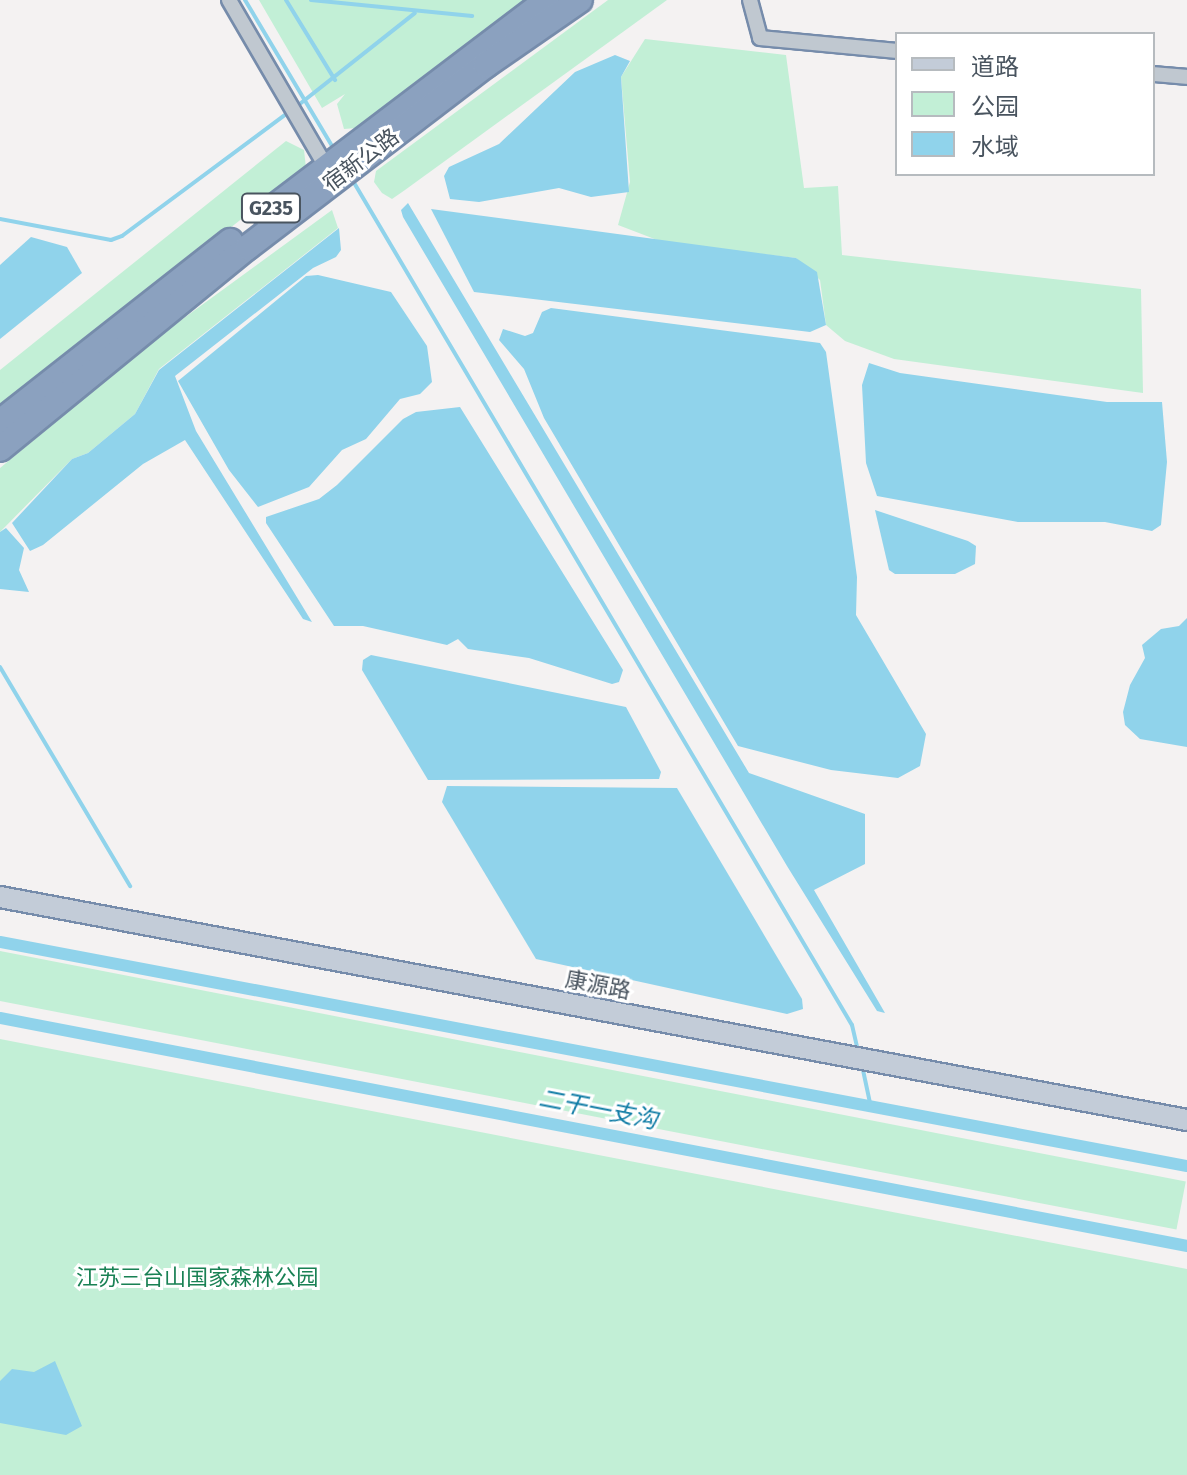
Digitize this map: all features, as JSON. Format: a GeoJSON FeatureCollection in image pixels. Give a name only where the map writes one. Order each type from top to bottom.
{"type":"FeatureCollection","features":[{"type":"Feature","properties":{"kind":"highway","name":"宿新公路"},"geometry":{"type":"LineString","coordinates":[[0,449],[330,174],[547,0]]}},
{"type":"Feature","properties":{"kind":"highway","name":"宿新公路"},"geometry":{"type":"LineString","coordinates":[[0,422],[330,174],[580,0]]}},
{"type":"Feature","properties":{"kind":"street"},"geometry":{"type":"LineString","coordinates":[[229,0],[330,174]]}},
{"type":"Feature","properties":{"kind":"street"},"geometry":{"type":"LineString","coordinates":[[750,0],[760,38],[895,51]]}},
{"type":"Feature","properties":{"kind":"street"},"geometry":{"type":"LineString","coordinates":[[1155,74],[1187,77]]}},
{"type":"Feature","properties":{"kind":"street","name":"康源路"},"geometry":{"type":"LineString","coordinates":[[0,897],[1187,1120]]}},
{"type":"Feature","properties":{"kind":"green space"},"geometry":{"type":"Polygon","coordinates":[[[259,0],[528,0],[357,128],[344,129],[337,104],[345,94],[322,108],[259,0]]]}},
{"type":"Feature","properties":{"kind":"green space"},"geometry":{"type":"Polygon","coordinates":[[[608,0],[667,0],[392,199],[382,193],[374,182],[376,171],[608,0]]]}},
{"type":"Feature","properties":{"kind":"green space"},"geometry":{"type":"Polygon","coordinates":[[[645,39],[786,55],[804,188],[838,186],[842,255],[1141,289],[1143,393],[894,359],[845,341],[826,325],[820,280],[796,258],[665,243],[618,225],[630,182],[621,77],[645,39]]]}},
{"type":"Feature","properties":{"kind":"green space"},"geometry":{"type":"Polygon","coordinates":[[[286,141],[304,150],[306,168],[0,410],[0,370],[286,141]]]}},
{"type":"Feature","properties":{"kind":"green space"},"geometry":{"type":"Polygon","coordinates":[[[332,210],[338,228],[159,369],[135,414],[88,453],[72,459],[0,532],[0,468],[158,337],[332,210]]]}},
{"type":"Feature","properties":{"kind":"green space"},"geometry":{"type":"Polygon","coordinates":[[[0,951],[1186,1181],[1176,1230],[0,1001],[0,951]]]}},
{"type":"Feature","properties":{"kind":"green space","name":"江苏三台山国家森林公园"},"geometry":{"type":"Polygon","coordinates":[[[0,1039],[1187,1269],[1187,1475],[0,1475],[0,1039]]]}},
{"type":"Feature","properties":{"kind":"water"},"geometry":{"type":"Polygon","coordinates":[[[615,55],[630,61],[621,77],[629,192],[591,197],[559,188],[479,202],[450,199],[444,176],[449,167],[499,144],[575,72],[615,55]]]}},
{"type":"Feature","properties":{"kind":"water"},"geometry":{"type":"Polygon","coordinates":[[[408,203],[749,773],[865,814],[865,864],[814,890],[885,1013],[877,1011],[787,866],[403,217],[401,210],[408,203]]]}},
{"type":"Feature","properties":{"kind":"water"},"geometry":{"type":"Polygon","coordinates":[[[431,209],[796,258],[817,272],[826,325],[810,332],[474,292],[431,209]]]}},
{"type":"Feature","properties":{"kind":"water"},"geometry":{"type":"Polygon","coordinates":[[[339,228],[341,250],[336,257],[313,268],[175,376],[196,431],[312,622],[303,619],[185,440],[143,464],[43,545],[30,551],[12,523],[72,459],[88,453],[135,414],[159,370],[339,228]]]}},
{"type":"Feature","properties":{"kind":"water"},"geometry":{"type":"Polygon","coordinates":[[[31,237],[67,247],[82,273],[0,339],[0,265],[31,237]]]}},
{"type":"Feature","properties":{"kind":"water"},"geometry":{"type":"Polygon","coordinates":[[[318,275],[391,292],[427,346],[432,382],[420,394],[400,399],[366,439],[342,450],[309,487],[258,507],[229,470],[178,381],[306,276],[318,275]]]}},
{"type":"Feature","properties":{"kind":"water"},"geometry":{"type":"Polygon","coordinates":[[[551,308],[820,343],[826,352],[857,577],[856,615],[926,734],[920,766],[898,778],[831,770],[738,746],[544,418],[524,369],[499,340],[503,329],[525,336],[533,333],[542,312],[551,308]]]}},
{"type":"Feature","properties":{"kind":"water"},"geometry":{"type":"Polygon","coordinates":[[[869,363],[900,373],[1107,402],[1162,402],[1167,462],[1161,525],[1152,531],[1105,522],[1018,522],[877,496],[866,463],[862,385],[869,363]]]}},
{"type":"Feature","properties":{"kind":"water"},"geometry":{"type":"Polygon","coordinates":[[[460,407],[623,670],[619,682],[612,684],[529,658],[468,649],[458,639],[447,645],[363,626],[334,626],[266,523],[266,517],[319,499],[403,419],[416,412],[460,407]]]}},
{"type":"Feature","properties":{"kind":"water"},"geometry":{"type":"Polygon","coordinates":[[[875,510],[968,541],[976,546],[975,564],[955,574],[895,574],[889,570],[875,510]]]}},
{"type":"Feature","properties":{"kind":"water"},"geometry":{"type":"Polygon","coordinates":[[[6,528],[24,548],[19,570],[29,592],[0,589],[0,532],[6,528]]]}},
{"type":"Feature","properties":{"kind":"water"},"geometry":{"type":"Polygon","coordinates":[[[1187,618],[1187,747],[1140,739],[1125,725],[1123,712],[1130,685],[1145,658],[1142,645],[1161,629],[1179,626],[1187,618]]]}},
{"type":"Feature","properties":{"kind":"water"},"geometry":{"type":"Polygon","coordinates":[[[371,655],[626,707],[661,772],[659,779],[428,780],[362,670],[363,660],[371,655]]]}},
{"type":"Feature","properties":{"kind":"water"},"geometry":{"type":"Polygon","coordinates":[[[447,786],[677,788],[802,999],[803,1009],[787,1014],[536,959],[442,802],[447,786]]]}},
{"type":"Feature","properties":{"kind":"water"},"geometry":{"type":"Polygon","coordinates":[[[55,1361],[82,1426],[66,1435],[0,1423],[0,1381],[12,1369],[34,1372],[55,1361]]]}},
{"type":"Feature","properties":{"kind":"waterway"},"geometry":{"type":"LineString","coordinates":[[245,0],[332,146]]}},
{"type":"Feature","properties":{"kind":"waterway"},"geometry":{"type":"LineString","coordinates":[[286,0],[335,80]]}},
{"type":"Feature","properties":{"kind":"waterway"},"geometry":{"type":"LineString","coordinates":[[311,0],[472,16]]}},
{"type":"Feature","properties":{"kind":"waterway"},"geometry":{"type":"LineString","coordinates":[[301,103],[415,13]]}},
{"type":"Feature","properties":{"kind":"waterway"},"geometry":{"type":"LineString","coordinates":[[0,219],[111,240],[122,236],[285,115]]}},
{"type":"Feature","properties":{"kind":"waterway"},"geometry":{"type":"LineString","coordinates":[[353,181],[852,1025],[857,1047]]}},
{"type":"Feature","properties":{"kind":"waterway"},"geometry":{"type":"LineString","coordinates":[[0,667],[130,886]]}},
{"type":"Feature","properties":{"kind":"waterway"},"geometry":{"type":"LineString","coordinates":[[0,942],[1187,1166]]}},
{"type":"Feature","properties":{"kind":"waterway","name":"二干一支沟"},"geometry":{"type":"LineString","coordinates":[[0,1018],[1187,1246]]}},
{"type":"Feature","properties":{"kind":"waterway"},"geometry":{"type":"LineString","coordinates":[[863,1070],[871,1107]]}}]}
